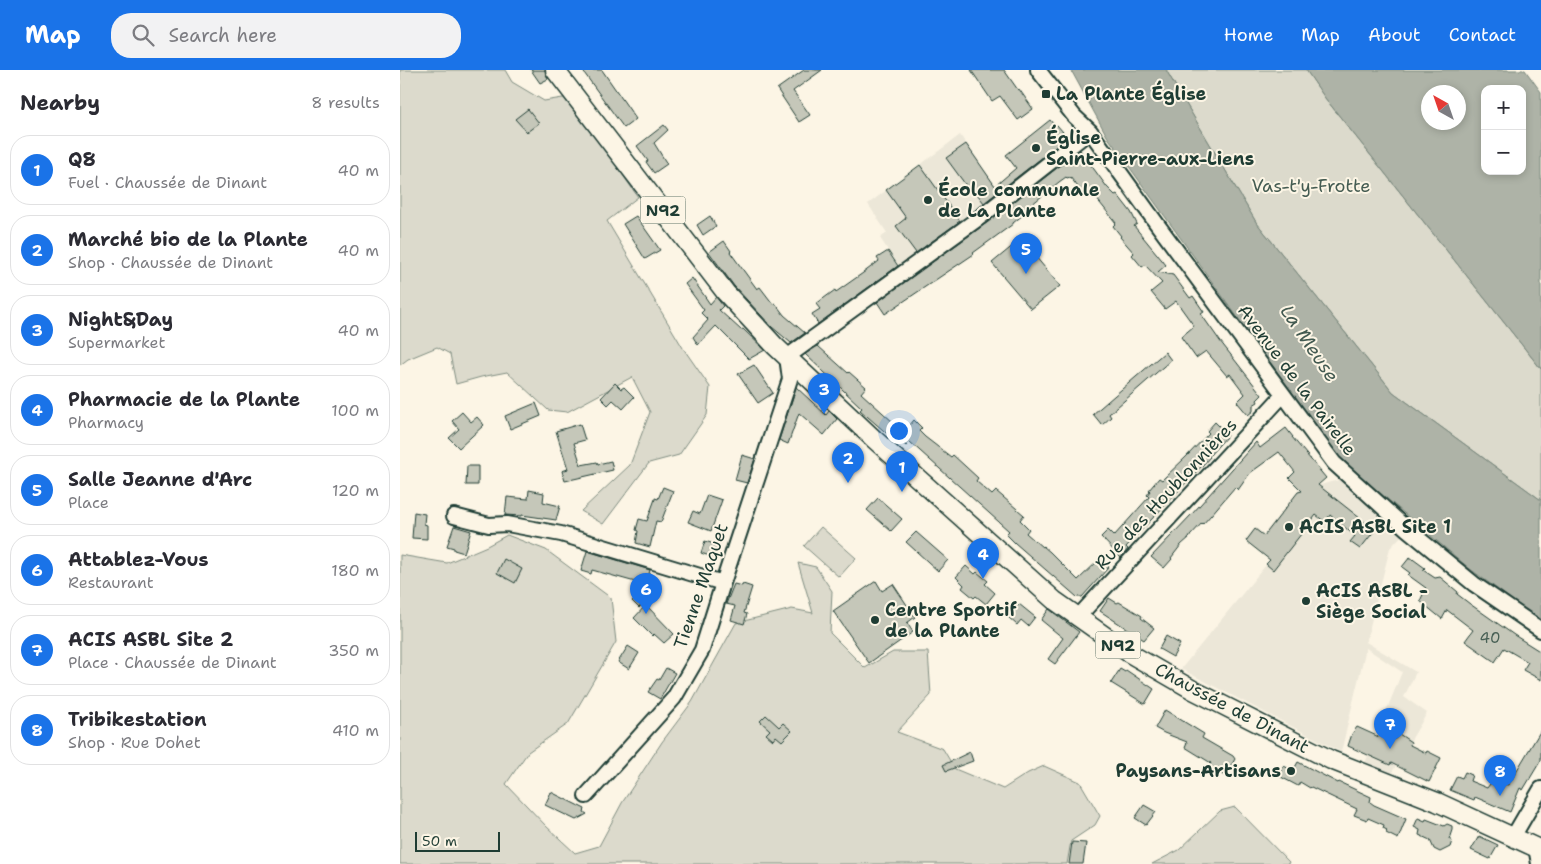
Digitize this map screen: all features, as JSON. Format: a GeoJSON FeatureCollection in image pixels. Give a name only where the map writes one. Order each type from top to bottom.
{"type":"FeatureCollection","features":[{"type":"Feature","properties":{"kind":"main road","name":"Chaussée de Dinant"},"geometry":{"type":"LineString","coordinates":[[555,70],[726,294],[775,346],[1054,600],[1129,653],[1185,686],[1331,760],[1437,802],[1513,837],[1538,854]]}},
{"type":"Feature","properties":{"kind":"street","name":"Avenue de la Pairelle"},"geometry":{"type":"LineString","coordinates":[[1038,70],[1074,116],[1090,131],[1334,463],[1407,529],[1474,584],[1541,630]]}},
{"type":"Feature","properties":{"kind":"street"},"geometry":{"type":"LineString","coordinates":[[787,357],[983,215],[1090,131]]}},
{"type":"Feature","properties":{"kind":"street","name":"Tienne Maquet"},"geometry":{"type":"LineString","coordinates":[[586,796],[674,698],[702,650],[722,583],[790,379],[787,357]]}},
{"type":"Feature","properties":{"kind":"street","name":"Rue des Houblonnières"},"geometry":{"type":"LineString","coordinates":[[1077,618],[1283,395]]}},
{"type":"Feature","properties":{"kind":"street"},"geometry":{"type":"LineString","coordinates":[[454,516],[489,525],[507,524],[561,534],[722,583]]}},
{"type":"Feature","properties":{"kind":"street"},"geometry":{"type":"LineString","coordinates":[[1513,837],[1541,790]]}},
{"type":"Feature","properties":{"kind":"shaded area","name":"École communale de La Plante"},"geometry":{"type":"Polygon","coordinates":[[[960,135],[995,185],[980,196],[985,204],[899,267],[880,238],[887,233],[868,204],[960,135]]]}},
{"type":"Feature","properties":{"kind":"shaded area","name":"ACIS ASBL - Siège Social"},"geometry":{"type":"Polygon","coordinates":[[[1342,479],[1405,532],[1390,548],[1366,642],[1416,672],[1404,697],[1427,713],[1391,774],[1365,763],[1402,672],[1366,648],[1341,752],[1181,669],[1270,560],[1244,540],[1256,528],[1264,534],[1298,491],[1342,479]]]}},
{"type":"Feature","properties":{"kind":"green space"},"geometry":{"type":"Polygon","coordinates":[[[400,70],[505,70],[512,82],[544,101],[569,97],[638,197],[607,221],[683,348],[710,387],[707,415],[679,455],[649,463],[603,524],[581,511],[630,465],[650,412],[632,377],[567,412],[548,410],[507,372],[456,384],[450,354],[437,347],[408,359],[400,365],[400,70]]]}},
{"type":"Feature","properties":{"kind":"green space","name":"Vas-t'y-Frotte"},"geometry":{"type":"Polygon","coordinates":[[[1166,70],[1306,70],[1325,98],[1541,369],[1541,500],[1393,392],[1256,222],[1166,70]]]}},
{"type":"Feature","properties":{"kind":"green space"},"geometry":{"type":"Polygon","coordinates":[[[821,527],[856,558],[839,577],[804,546],[821,527]]]}},
{"type":"Feature","properties":{"kind":"green space"},"geometry":{"type":"Polygon","coordinates":[[[507,535],[546,550],[611,598],[616,642],[568,724],[528,752],[506,784],[575,853],[599,846],[622,803],[662,742],[692,702],[736,623],[792,609],[813,613],[798,563],[816,567],[832,591],[830,633],[865,668],[893,652],[928,652],[931,695],[897,732],[943,749],[955,769],[1003,789],[1028,773],[1044,766],[1080,782],[1100,816],[1095,825],[1071,841],[1067,864],[400,864],[400,555],[447,563],[487,546],[507,535]]]}},
{"type":"Feature","properties":{"kind":"green space"},"geometry":{"type":"Polygon","coordinates":[[[1235,807],[1289,862],[1288,864],[1152,864],[1179,850],[1220,811],[1235,807]]]}},
{"type":"Feature","properties":{"kind":"water","name":"La Meuse"},"geometry":{"type":"Polygon","coordinates":[[[1071,70],[1166,70],[1256,222],[1393,392],[1541,500],[1541,621],[1470,569],[1339,458],[1107,136],[1071,70]]]}},
{"type":"Feature","properties":{"kind":"water"},"geometry":{"type":"Polygon","coordinates":[[[1306,70],[1525,70],[1541,92],[1541,369],[1325,98],[1306,70]]]}},
{"type":"Feature","properties":{"kind":"building"},"geometry":{"type":"Polygon","coordinates":[[[531,70],[545,70],[548,79],[540,83],[531,70]]]}},
{"type":"Feature","properties":{"kind":"building"},"geometry":{"type":"Polygon","coordinates":[[[582,70],[602,70],[636,119],[624,128],[582,70]]]}},
{"type":"Feature","properties":{"kind":"building"},"geometry":{"type":"Polygon","coordinates":[[[804,70],[822,70],[793,91],[810,115],[799,122],[777,89],[804,70]]]}},
{"type":"Feature","properties":{"kind":"building"},"geometry":{"type":"Polygon","coordinates":[[[971,70],[1004,70],[1033,109],[1018,120],[1000,96],[992,101],[971,70]]]}},
{"type":"Feature","properties":{"kind":"building"},"geometry":{"type":"Polygon","coordinates":[[[528,109],[539,123],[527,132],[515,119],[528,109]]]}},
{"type":"Feature","properties":{"kind":"building"},"geometry":{"type":"Polygon","coordinates":[[[1050,120],[1063,132],[1061,133],[1066,139],[984,203],[971,186],[968,188],[946,158],[966,144],[995,186],[1016,168],[1006,155],[1050,120]]]}},
{"type":"Feature","properties":{"kind":"building"},"geometry":{"type":"Polygon","coordinates":[[[664,125],[668,130],[654,143],[667,164],[654,173],[637,146],[664,125]]]}},
{"type":"Feature","properties":{"kind":"building"},"geometry":{"type":"Polygon","coordinates":[[[1080,150],[1107,187],[1115,195],[1117,194],[1131,212],[1137,224],[1134,226],[1166,265],[1158,272],[1173,275],[1190,298],[1193,296],[1204,312],[1201,314],[1262,395],[1257,400],[1258,402],[1253,405],[1253,411],[1248,415],[1237,402],[1245,394],[1230,374],[1227,376],[1206,351],[1196,358],[1181,337],[1194,326],[1176,301],[1165,309],[1151,292],[1162,283],[1145,265],[1142,267],[1132,255],[1134,253],[1113,226],[1116,223],[1092,193],[1086,197],[1070,177],[1066,177],[1059,182],[1031,205],[1033,207],[1013,224],[974,254],[885,314],[877,302],[988,222],[1080,150]]]}},
{"type":"Feature","properties":{"kind":"building"},"geometry":{"type":"Polygon","coordinates":[[[920,165],[960,221],[916,253],[896,226],[906,218],[886,190],[920,165]]]}},
{"type":"Feature","properties":{"kind":"building"},"geometry":{"type":"Polygon","coordinates":[[[636,216],[660,250],[645,259],[623,224],[636,216]]]}},
{"type":"Feature","properties":{"kind":"building"},"geometry":{"type":"Polygon","coordinates":[[[710,216],[716,226],[703,235],[697,225],[710,216]]]}},
{"type":"Feature","properties":{"kind":"building"},"geometry":{"type":"Polygon","coordinates":[[[1021,239],[1060,286],[1031,309],[992,263],[1021,239]]]}},
{"type":"Feature","properties":{"kind":"building"},"geometry":{"type":"Polygon","coordinates":[[[724,241],[757,289],[760,287],[773,304],[775,303],[784,315],[805,333],[791,343],[772,327],[734,286],[709,252],[724,241]]]}},
{"type":"Feature","properties":{"kind":"building"},"geometry":{"type":"Polygon","coordinates":[[[888,251],[898,266],[818,324],[812,314],[820,309],[816,304],[863,273],[879,261],[877,258],[888,251]]]}},
{"type":"Feature","properties":{"kind":"building"},"geometry":{"type":"Polygon","coordinates":[[[692,278],[710,304],[716,297],[723,306],[719,310],[765,350],[749,359],[716,326],[698,345],[693,337],[708,320],[701,313],[704,310],[685,284],[692,278]]]}},
{"type":"Feature","properties":{"kind":"building"},"geometry":{"type":"Polygon","coordinates":[[[818,346],[866,387],[861,393],[904,432],[914,420],[922,428],[919,431],[925,437],[951,457],[953,455],[978,478],[976,481],[992,495],[996,491],[1024,515],[1020,520],[1029,529],[1026,533],[1050,552],[1078,580],[1100,559],[1109,567],[1082,597],[1077,597],[1015,543],[1006,534],[1009,531],[910,442],[906,446],[894,435],[892,438],[860,410],[862,408],[805,354],[818,346]]]}},
{"type":"Feature","properties":{"kind":"building"},"geometry":{"type":"Polygon","coordinates":[[[1165,352],[1171,360],[1109,414],[1111,417],[1102,425],[1093,414],[1165,352]]]}},
{"type":"Feature","properties":{"kind":"building"},"geometry":{"type":"Polygon","coordinates":[[[754,365],[773,393],[758,403],[738,374],[754,365]]]}},
{"type":"Feature","properties":{"kind":"building"},"geometry":{"type":"Polygon","coordinates":[[[615,383],[621,389],[624,387],[634,397],[623,409],[613,400],[608,405],[601,398],[615,383]]]}},
{"type":"Feature","properties":{"kind":"building"},"geometry":{"type":"Polygon","coordinates":[[[796,387],[826,415],[829,411],[837,419],[824,435],[799,413],[788,444],[779,440],[796,387]]]}},
{"type":"Feature","properties":{"kind":"building"},"geometry":{"type":"Polygon","coordinates":[[[536,403],[541,416],[510,429],[505,416],[536,403]]]}},
{"type":"Feature","properties":{"kind":"building"},"geometry":{"type":"Polygon","coordinates":[[[462,412],[471,422],[477,417],[484,425],[459,448],[449,438],[459,429],[452,421],[462,412]]]}},
{"type":"Feature","properties":{"kind":"building"},"geometry":{"type":"Polygon","coordinates":[[[1215,422],[1228,435],[1202,466],[1126,547],[1128,549],[1121,558],[1101,537],[1108,530],[1114,536],[1149,497],[1147,495],[1149,490],[1159,478],[1162,480],[1186,457],[1209,433],[1207,431],[1215,422]]]}},
{"type":"Feature","properties":{"kind":"building"},"geometry":{"type":"Polygon","coordinates":[[[580,424],[585,440],[574,443],[581,465],[611,461],[613,470],[565,481],[562,471],[568,469],[556,431],[580,424]]]}},
{"type":"Feature","properties":{"kind":"building"},"geometry":{"type":"Polygon","coordinates":[[[1286,428],[1326,478],[1318,485],[1375,530],[1360,549],[1350,542],[1355,536],[1330,515],[1325,522],[1316,515],[1273,570],[1266,564],[1270,560],[1246,541],[1255,529],[1264,536],[1298,492],[1302,491],[1289,478],[1295,472],[1279,452],[1250,473],[1238,490],[1235,487],[1203,524],[1181,545],[1164,568],[1151,557],[1256,442],[1260,448],[1286,428]]]}},
{"type":"Feature","properties":{"kind":"building"},"geometry":{"type":"Polygon","coordinates":[[[742,455],[755,459],[747,483],[735,480],[742,455]]]}},
{"type":"Feature","properties":{"kind":"building"},"geometry":{"type":"Polygon","coordinates":[[[467,466],[478,466],[478,485],[466,485],[467,466]]]}},
{"type":"Feature","properties":{"kind":"building"},"geometry":{"type":"Polygon","coordinates":[[[663,487],[673,491],[661,522],[656,521],[650,547],[636,543],[638,531],[636,530],[639,519],[647,521],[655,498],[658,499],[663,487]]]}},
{"type":"Feature","properties":{"kind":"building"},"geometry":{"type":"Polygon","coordinates":[[[529,490],[544,493],[543,502],[560,506],[556,520],[522,515],[505,515],[507,497],[528,499],[529,490]]]}},
{"type":"Feature","properties":{"kind":"building"},"geometry":{"type":"Polygon","coordinates":[[[707,495],[722,500],[711,531],[688,522],[693,511],[700,514],[707,495]]]}},
{"type":"Feature","properties":{"kind":"building"},"geometry":{"type":"Polygon","coordinates":[[[878,498],[902,519],[891,531],[867,510],[878,498]]]}},
{"type":"Feature","properties":{"kind":"building"},"geometry":{"type":"Polygon","coordinates":[[[414,512],[425,514],[424,524],[427,525],[427,539],[412,538],[414,512]]]}},
{"type":"Feature","properties":{"kind":"building"},"geometry":{"type":"Polygon","coordinates":[[[454,526],[471,531],[464,553],[447,546],[454,526]]]}},
{"type":"Feature","properties":{"kind":"building"},"geometry":{"type":"Polygon","coordinates":[[[916,532],[948,560],[938,571],[906,542],[916,532]]]}},
{"type":"Feature","properties":{"kind":"building"},"geometry":{"type":"Polygon","coordinates":[[[705,541],[720,546],[715,558],[701,553],[705,541]]]}},
{"type":"Feature","properties":{"kind":"building"},"geometry":{"type":"Polygon","coordinates":[[[587,551],[650,570],[646,585],[592,570],[591,574],[581,571],[587,551]]]}},
{"type":"Feature","properties":{"kind":"building"},"geometry":{"type":"Polygon","coordinates":[[[1410,557],[1425,568],[1423,570],[1435,578],[1440,577],[1470,604],[1541,652],[1541,680],[1523,670],[1528,662],[1504,648],[1495,662],[1465,641],[1473,630],[1447,610],[1442,619],[1420,601],[1426,588],[1408,575],[1410,573],[1402,567],[1410,557]]]}},
{"type":"Feature","properties":{"kind":"building"},"geometry":{"type":"Polygon","coordinates":[[[504,559],[522,569],[515,583],[497,573],[504,559]]]}},
{"type":"Feature","properties":{"kind":"building"},"geometry":{"type":"Polygon","coordinates":[[[966,566],[975,574],[977,572],[988,581],[985,584],[995,593],[986,604],[976,596],[974,598],[962,588],[964,585],[956,577],[966,566]]]}},
{"type":"Feature","properties":{"kind":"building","name":"Centre Sportif de la Plante"},"geometry":{"type":"Polygon","coordinates":[[[876,581],[882,591],[893,584],[915,617],[907,623],[913,632],[869,663],[833,611],[876,581]]]}},
{"type":"Feature","properties":{"kind":"building"},"geometry":{"type":"Polygon","coordinates":[[[734,584],[752,587],[744,613],[747,614],[744,624],[731,620],[735,606],[726,604],[734,584]]]}},
{"type":"Feature","properties":{"kind":"building"},"geometry":{"type":"Polygon","coordinates":[[[644,589],[650,595],[639,608],[632,601],[644,589]]]}},
{"type":"Feature","properties":{"kind":"building"},"geometry":{"type":"Polygon","coordinates":[[[1109,598],[1142,616],[1141,618],[1154,628],[1144,640],[1100,611],[1109,598]]]}},
{"type":"Feature","properties":{"kind":"building"},"geometry":{"type":"Polygon","coordinates":[[[1019,604],[1035,617],[1028,626],[1021,620],[1017,625],[1008,617],[1019,604]]]}},
{"type":"Feature","properties":{"kind":"building"},"geometry":{"type":"Polygon","coordinates":[[[646,605],[674,634],[664,643],[654,634],[652,636],[634,618],[646,605]]]}},
{"type":"Feature","properties":{"kind":"building"},"geometry":{"type":"Polygon","coordinates":[[[1049,609],[1079,632],[1055,664],[1048,659],[1063,638],[1041,620],[1049,609]]]}},
{"type":"Feature","properties":{"kind":"building"},"geometry":{"type":"Polygon","coordinates":[[[1166,636],[1180,644],[1173,657],[1159,649],[1166,636]]]}},
{"type":"Feature","properties":{"kind":"building"},"geometry":{"type":"Polygon","coordinates":[[[628,646],[639,653],[629,669],[618,662],[628,646]]]}},
{"type":"Feature","properties":{"kind":"building"},"geometry":{"type":"Polygon","coordinates":[[[666,668],[675,673],[660,699],[648,692],[657,679],[659,680],[666,668]]]}},
{"type":"Feature","properties":{"kind":"building"},"geometry":{"type":"Polygon","coordinates":[[[1120,669],[1125,672],[1126,670],[1154,689],[1145,704],[1111,683],[1120,669]]]}},
{"type":"Feature","properties":{"kind":"building"},"geometry":{"type":"Polygon","coordinates":[[[1165,710],[1204,734],[1202,738],[1233,756],[1235,759],[1225,776],[1211,768],[1209,766],[1211,763],[1185,747],[1187,742],[1155,728],[1165,710]]]}},
{"type":"Feature","properties":{"kind":"building"},"geometry":{"type":"Polygon","coordinates":[[[766,715],[779,727],[783,723],[792,731],[782,741],[776,736],[773,740],[766,734],[770,730],[760,721],[766,715]]]}},
{"type":"Feature","properties":{"kind":"building"},"geometry":{"type":"Polygon","coordinates":[[[1357,727],[1379,737],[1381,733],[1395,739],[1399,734],[1411,742],[1410,745],[1441,758],[1429,782],[1391,763],[1390,765],[1348,746],[1352,734],[1357,727]]]}},
{"type":"Feature","properties":{"kind":"building"},"geometry":{"type":"Polygon","coordinates":[[[1541,730],[1541,760],[1523,790],[1520,788],[1510,812],[1475,797],[1474,800],[1450,790],[1457,776],[1462,778],[1465,772],[1472,775],[1470,781],[1487,788],[1493,780],[1508,785],[1541,730]]]}},
{"type":"Feature","properties":{"kind":"building"},"geometry":{"type":"Polygon","coordinates":[[[970,752],[973,761],[946,771],[943,765],[970,752]]]}},
{"type":"Feature","properties":{"kind":"building"},"geometry":{"type":"Polygon","coordinates":[[[1298,762],[1338,783],[1371,797],[1370,802],[1374,805],[1406,819],[1398,839],[1386,833],[1387,830],[1383,828],[1384,825],[1368,818],[1367,820],[1354,815],[1357,809],[1300,782],[1298,786],[1279,776],[1284,766],[1293,771],[1298,762]]]}},
{"type":"Feature","properties":{"kind":"building"},"geometry":{"type":"Polygon","coordinates":[[[551,792],[585,809],[584,812],[587,814],[576,820],[545,805],[551,792]]]}},
{"type":"Feature","properties":{"kind":"building"},"geometry":{"type":"Polygon","coordinates":[[[1144,805],[1156,812],[1146,825],[1135,818],[1144,805]]]}},
{"type":"Feature","properties":{"kind":"building"},"geometry":{"type":"Polygon","coordinates":[[[1418,818],[1444,826],[1447,824],[1452,826],[1449,839],[1452,841],[1450,847],[1440,852],[1434,849],[1430,840],[1419,835],[1420,830],[1414,827],[1418,818]]]}},
{"type":"Feature","properties":{"kind":"building"},"geometry":{"type":"Polygon","coordinates":[[[1479,836],[1498,845],[1490,859],[1471,850],[1479,836]]]}},
{"type":"Feature","properties":{"kind":"building"},"geometry":{"type":"Polygon","coordinates":[[[1072,842],[1086,843],[1083,864],[1069,864],[1072,842]]]}},
{"type":"Feature","properties":{"kind":"place","name":"La Plante Église"},"geometry":{"type":"Point","coordinates":[1046,94]}},
{"type":"Feature","properties":{"kind":"place","name":"Église Saint-Pierre-aux-Liens"},"geometry":{"type":"Point","coordinates":[1036,148]}},
{"type":"Feature","properties":{"kind":"place","name":"École communale de La Plante"},"geometry":{"type":"Point","coordinates":[928,200]}},
{"type":"Feature","properties":{"kind":"place","name":"Salle Jeanne d'Arc"},"geometry":{"type":"Point","coordinates":[1026,274]}},
{"type":"Feature","properties":{"kind":"place","name":"Night&Day"},"geometry":{"type":"Point","coordinates":[824,414]}},
{"type":"Feature","properties":{"kind":"place","name":"Marché bio de la Plante"},"geometry":{"type":"Point","coordinates":[848,483]}},
{"type":"Feature","properties":{"kind":"place","name":"Q8"},"geometry":{"type":"Point","coordinates":[902,492]}},
{"type":"Feature","properties":{"kind":"place","name":"ACIS ASBL Site 1"},"geometry":{"type":"Point","coordinates":[1289,527]}},
{"type":"Feature","properties":{"kind":"place","name":"Pharmacie de la Plante"},"geometry":{"type":"Point","coordinates":[983,579]}},
{"type":"Feature","properties":{"kind":"place","name":"ACIS ASBL - Siège Social"},"geometry":{"type":"Point","coordinates":[1306,601]}},
{"type":"Feature","properties":{"kind":"place","name":"Attablez-Vous"},"geometry":{"type":"Point","coordinates":[646,614]}},
{"type":"Feature","properties":{"kind":"place","name":"Centre Sportif de la Plante"},"geometry":{"type":"Point","coordinates":[875,620]}},
{"type":"Feature","properties":{"kind":"place","name":"ACIS ASBL Site 2"},"geometry":{"type":"Point","coordinates":[1390,749]}},
{"type":"Feature","properties":{"kind":"place","name":"Paysans-Artisans"},"geometry":{"type":"Point","coordinates":[1291,771]}},
{"type":"Feature","properties":{"kind":"place","name":"Tribikestation"},"geometry":{"type":"Point","coordinates":[1500,796]}}]}
